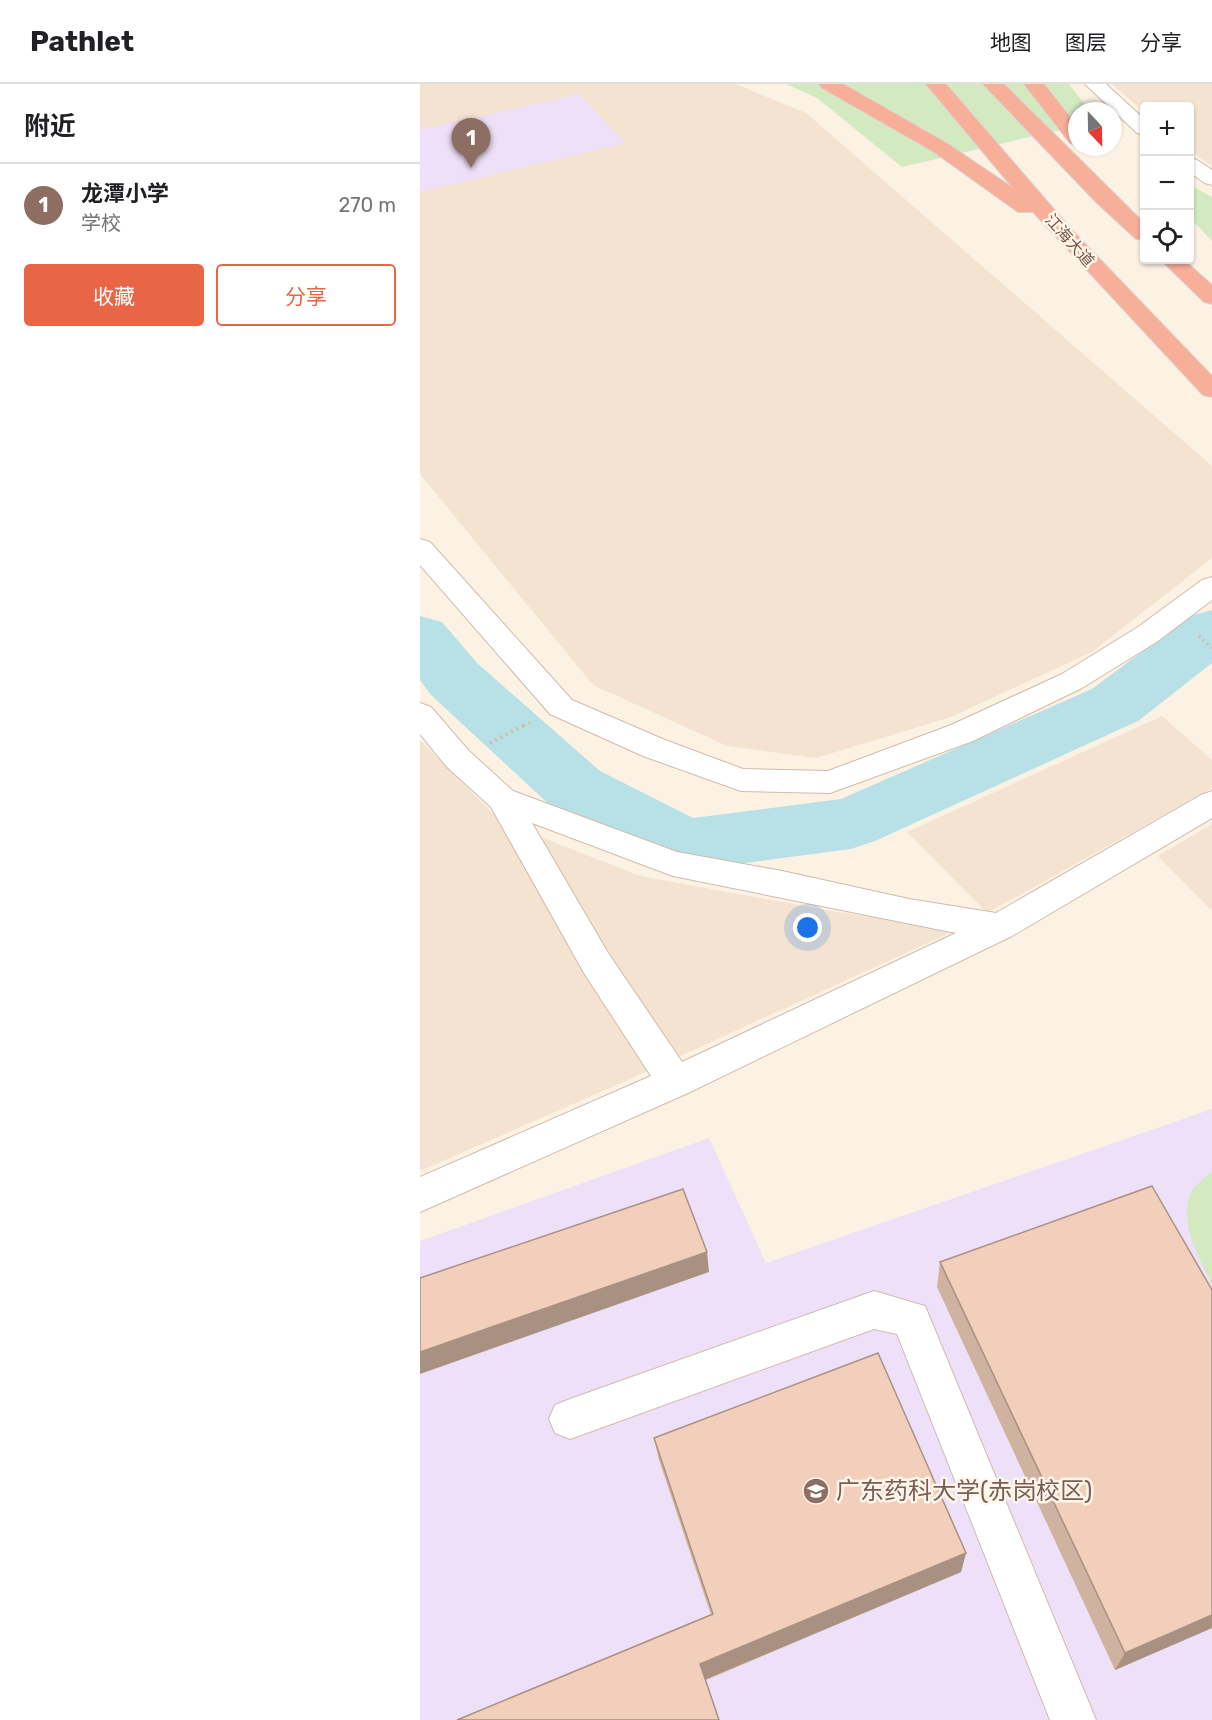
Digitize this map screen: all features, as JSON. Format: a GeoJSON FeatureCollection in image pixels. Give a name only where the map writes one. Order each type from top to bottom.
{"type":"FeatureCollection","features":[{"type":"Feature","properties":{"kind":"highway"},"geometry":{"type":"LineString","coordinates":[[829,84],[941,148],[1062,233]]}},
{"type":"Feature","properties":{"kind":"highway","name":"江海大道"},"geometry":{"type":"LineString","coordinates":[[936,84],[1062,233],[1212,390]]}},
{"type":"Feature","properties":{"kind":"highway"},"geometry":{"type":"LineString","coordinates":[[993,84],[1140,230]]}},
{"type":"Feature","properties":{"kind":"highway"},"geometry":{"type":"LineString","coordinates":[[1034,84],[1068,127]]}},
{"type":"Feature","properties":{"kind":"highway"},"geometry":{"type":"LineString","coordinates":[[1090,156],[1140,221]]}},
{"type":"Feature","properties":{"kind":"highway"},"geometry":{"type":"LineString","coordinates":[[1176,264],[1212,297]]}},
{"type":"Feature","properties":{"kind":"street"},"geometry":{"type":"LineString","coordinates":[[1095,84],[1140,125]]}},
{"type":"Feature","properties":{"kind":"street"},"geometry":{"type":"LineString","coordinates":[[1194,167],[1212,179]]}},
{"type":"Feature","properties":{"kind":"street"},"geometry":{"type":"LineString","coordinates":[[420,548],[561,707],[654,748],[741,780],[830,782],[962,733],[1072,681],[1148,634],[1179,619],[1212,586]]}},
{"type":"Feature","properties":{"kind":"street"},"geometry":{"type":"LineString","coordinates":[[420,714],[458,759],[502,799],[596,963],[675,1082]]}},
{"type":"Feature","properties":{"kind":"street"},"geometry":{"type":"LineString","coordinates":[[502,799],[673,864],[782,884],[909,912],[1000,927]]}},
{"type":"Feature","properties":{"kind":"street"},"geometry":{"type":"LineString","coordinates":[[420,1195],[675,1082],[1000,927],[1212,802]]}},
{"type":"Feature","properties":{"kind":"street"},"geometry":{"type":"LineString","coordinates":[[570,1419],[874,1310],[911,1319],[1073,1720]]}},
{"type":"Feature","properties":{"kind":"path"},"geometry":{"type":"LineString","coordinates":[[458,759],[561,707]]}},
{"type":"Feature","properties":{"kind":"shaded area"},"geometry":{"type":"Polygon","coordinates":[[[420,84],[735,84],[806,113],[1212,466],[1212,558],[1092,652],[951,717],[816,758],[727,746],[593,685],[420,474],[420,84]]]}},
{"type":"Feature","properties":{"kind":"shaded area"},"geometry":{"type":"Polygon","coordinates":[[[1112,84],[1212,84],[1212,166],[1194,154],[1194,102],[1140,102],[1140,108],[1112,84]]]}},
{"type":"Feature","properties":{"kind":"shaded area"},"geometry":{"type":"Polygon","coordinates":[[[579,94],[625,143],[420,192],[420,130],[579,94]]]}},
{"type":"Feature","properties":{"kind":"shaded area"},"geometry":{"type":"Polygon","coordinates":[[[1162,716],[1212,760],[1212,788],[987,913],[907,832],[1162,716]]]}},
{"type":"Feature","properties":{"kind":"shaded area"},"geometry":{"type":"Polygon","coordinates":[[[420,740],[500,821],[640,876],[837,912],[956,930],[628,1080],[420,1171],[420,740]]]}},
{"type":"Feature","properties":{"kind":"shaded area"},"geometry":{"type":"Polygon","coordinates":[[[1212,824],[1212,911],[1158,856],[1212,824]]]}},
{"type":"Feature","properties":{"kind":"shaded area","name":"广东药科大学(赤岗校区)"},"geometry":{"type":"Polygon","coordinates":[[[1212,1109],[1212,1720],[420,1720],[420,1241],[709,1138],[766,1263],[1212,1109]]]}},
{"type":"Feature","properties":{"kind":"green space"},"geometry":{"type":"Polygon","coordinates":[[[786,84],[1069,84],[1083,102],[1068,102],[1068,128],[902,167],[817,98],[786,84]]]}},
{"type":"Feature","properties":{"kind":"green space"},"geometry":{"type":"Polygon","coordinates":[[[1194,187],[1212,197],[1212,241],[1194,222],[1194,187]]]}},
{"type":"Feature","properties":{"kind":"green space"},"geometry":{"type":"Polygon","coordinates":[[[1212,1171],[1212,1284],[1192,1241],[1187,1206],[1196,1185],[1212,1171]]]}},
{"type":"Feature","properties":{"kind":"building"},"geometry":{"type":"Polygon","coordinates":[[[1152,1186],[1212,1290],[1212,1615],[1125,1653],[940,1262],[1152,1186]]]}},
{"type":"Feature","properties":{"kind":"building"},"geometry":{"type":"Polygon","coordinates":[[[683,1189],[707,1252],[420,1352],[420,1278],[683,1189]]]}},
{"type":"Feature","properties":{"kind":"building"},"geometry":{"type":"Polygon","coordinates":[[[878,1353],[966,1553],[700,1664],[719,1720],[457,1720],[713,1614],[654,1438],[878,1353]]]}},
{"type":"Feature","properties":{"kind":"waterway"},"geometry":{"type":"LineString","coordinates":[[420,637],[454,679],[576,789],[686,845],[851,823],[1115,705],[1212,631]]}},
{"type":"Feature","properties":{"kind":"place","name":"龙潭小学"},"geometry":{"type":"Point","coordinates":[471,168]}},
{"type":"Feature","properties":{"kind":"place","name":"广东药科大学(赤岗校区)"},"geometry":{"type":"Point","coordinates":[816,1491]}}]}
